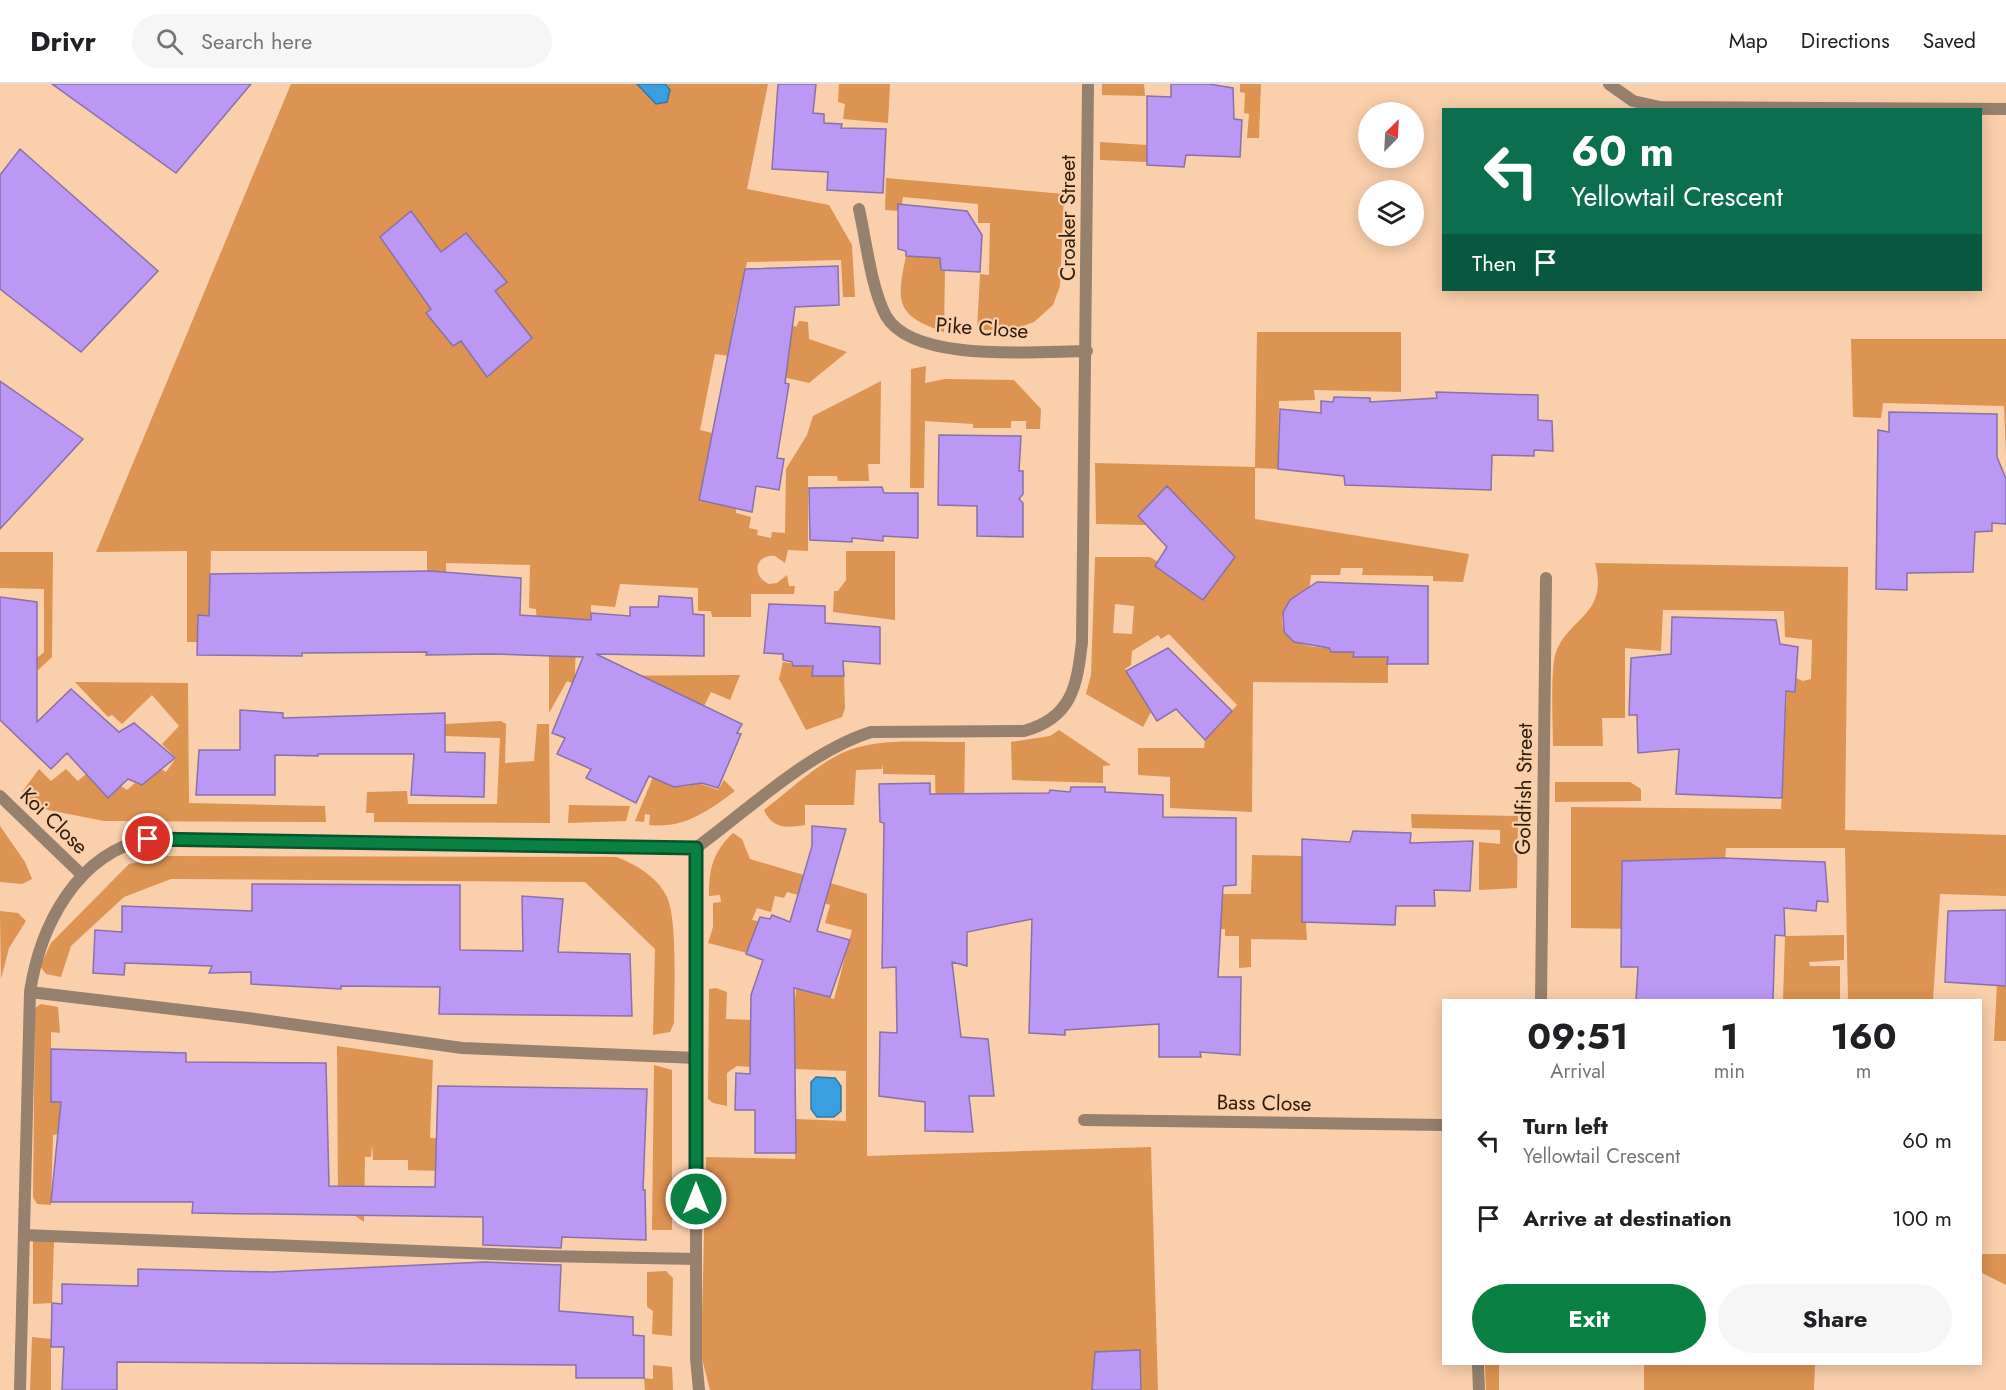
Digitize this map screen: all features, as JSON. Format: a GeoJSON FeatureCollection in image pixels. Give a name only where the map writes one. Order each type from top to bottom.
{"type":"FeatureCollection","features":[{"type":"Feature","properties":{"kind":"street","name":"Croaker Street"},"geometry":{"type":"LineString","coordinates":[[696,848],[823,753],[848,739],[871,732],[1024,731],[1042,726],[1057,716],[1077,683],[1082,642],[1087,351],[1088,84]]}},
{"type":"Feature","properties":{"kind":"street"},"geometry":{"type":"LineString","coordinates":[[1609,84],[1633,101],[1660,107],[1833,108]]}},
{"type":"Feature","properties":{"kind":"street"},"geometry":{"type":"LineString","coordinates":[[1982,109],[2006,109]]}},
{"type":"Feature","properties":{"kind":"street","name":"Pike Close"},"geometry":{"type":"LineString","coordinates":[[859,209],[886,315],[898,330],[909,338],[947,349],[1087,351]]}},
{"type":"Feature","properties":{"kind":"street","name":"Goldfish Street"},"geometry":{"type":"LineString","coordinates":[[1541,999],[1546,578]]}},
{"type":"Feature","properties":{"kind":"street","name":"Koi Close"},"geometry":{"type":"LineString","coordinates":[[0,796],[81,874]]}},
{"type":"Feature","properties":{"kind":"street"},"geometry":{"type":"LineString","coordinates":[[20,1390],[30,992],[35,960],[44,936],[81,874],[107,854],[129,843],[148,839],[696,848],[696,1259],[699,1390]]}},
{"type":"Feature","properties":{"kind":"street"},"geometry":{"type":"LineString","coordinates":[[30,992],[248,1018],[462,1048],[696,1058]]}},
{"type":"Feature","properties":{"kind":"street","name":"Bass Close"},"geometry":{"type":"LineString","coordinates":[[1084,1120],[1442,1125]]}},
{"type":"Feature","properties":{"kind":"street"},"geometry":{"type":"LineString","coordinates":[[24,1235],[542,1256],[696,1259]]}},
{"type":"Feature","properties":{"kind":"street"},"geometry":{"type":"LineString","coordinates":[[1478,1365],[1479,1390]]}},
{"type":"Feature","properties":{"kind":"shaded area"},"geometry":{"type":"Polygon","coordinates":[[[291,84],[768,84],[747,189],[829,205],[852,245],[855,297],[843,297],[841,260],[747,262],[734,318],[791,330],[792,325],[796,327],[799,321],[808,322],[809,339],[847,352],[809,383],[783,377],[785,365],[788,364],[715,354],[700,430],[712,433],[699,500],[736,508],[736,513],[751,517],[749,528],[758,530],[757,535],[771,538],[772,532],[785,533],[786,469],[807,435],[813,416],[881,381],[880,464],[868,464],[869,481],[838,481],[837,476],[808,476],[808,551],[788,550],[785,563],[775,556],[768,556],[763,558],[758,566],[760,576],[769,584],[777,583],[787,575],[789,586],[795,586],[794,594],[751,594],[751,617],[712,617],[711,611],[698,611],[698,588],[620,584],[615,607],[591,605],[591,633],[576,634],[575,676],[740,675],[730,700],[711,692],[703,708],[607,699],[567,681],[549,713],[549,644],[538,642],[536,609],[529,608],[530,565],[446,563],[447,606],[427,608],[427,551],[211,551],[209,616],[198,615],[197,642],[187,642],[187,551],[96,552],[291,84]]]}},
{"type":"Feature","properties":{"kind":"shaded area"},"geometry":{"type":"Polygon","coordinates":[[[839,84],[890,84],[888,123],[843,119],[845,104],[838,102],[839,84]]]}},
{"type":"Feature","properties":{"kind":"shaded area"},"geometry":{"type":"Polygon","coordinates":[[[1102,84],[1144,84],[1145,96],[1102,95],[1102,84]]]}},
{"type":"Feature","properties":{"kind":"shaded area"},"geometry":{"type":"Polygon","coordinates":[[[1240,84],[1261,84],[1259,138],[1247,138],[1249,114],[1244,113],[1245,93],[1240,92],[1240,84]]]}},
{"type":"Feature","properties":{"kind":"shaded area"},"geometry":{"type":"Polygon","coordinates":[[[1100,142],[1147,145],[1147,162],[1100,160],[1100,142]]]}},
{"type":"Feature","properties":{"kind":"shaded area"},"geometry":{"type":"Polygon","coordinates":[[[886,178],[1064,194],[1060,286],[1053,305],[1034,322],[1012,330],[977,330],[980,274],[989,275],[990,223],[978,223],[978,204],[903,197],[901,211],[885,210],[886,178]]]}},
{"type":"Feature","properties":{"kind":"shaded area"},"geometry":{"type":"Polygon","coordinates":[[[906,256],[940,258],[941,271],[945,271],[944,332],[916,320],[903,306],[901,285],[906,256]]]}},
{"type":"Feature","properties":{"kind":"shaded area"},"geometry":{"type":"Polygon","coordinates":[[[1257,332],[1401,332],[1401,392],[1314,390],[1315,400],[1279,401],[1278,469],[1255,468],[1255,519],[1469,554],[1463,582],[1433,581],[1433,576],[1362,575],[1363,568],[1341,568],[1340,575],[1311,575],[1309,592],[1295,596],[1286,606],[1282,618],[1284,632],[1299,643],[1329,648],[1331,652],[1355,652],[1354,657],[1388,657],[1388,683],[1253,682],[1252,812],[1170,808],[1170,777],[1138,775],[1138,748],[1204,748],[1205,740],[1237,705],[1169,634],[1161,639],[1158,635],[1132,651],[1131,665],[1125,669],[1151,712],[1143,727],[1086,694],[1091,675],[1095,557],[1150,557],[1158,562],[1156,566],[1203,600],[1235,557],[1167,486],[1138,516],[1146,525],[1096,524],[1095,463],[1255,467],[1257,332]],[[1115,604],[1113,633],[1132,634],[1134,606],[1115,604]]]}},
{"type":"Feature","properties":{"kind":"shaded area"},"geometry":{"type":"Polygon","coordinates":[[[1851,339],[2006,339],[2006,455],[2004,406],[1883,403],[1881,418],[1853,417],[1851,339]]]}},
{"type":"Feature","properties":{"kind":"shaded area"},"geometry":{"type":"Polygon","coordinates":[[[926,366],[925,383],[945,379],[1014,380],[1041,409],[1040,429],[1026,429],[1026,421],[1011,421],[1011,428],[973,428],[973,424],[925,421],[924,488],[910,488],[911,369],[926,366]]]}},
{"type":"Feature","properties":{"kind":"shaded area"},"geometry":{"type":"Polygon","coordinates":[[[846,551],[895,551],[895,620],[833,612],[834,591],[838,591],[846,580],[846,551]]]}},
{"type":"Feature","properties":{"kind":"shaded area"},"geometry":{"type":"Polygon","coordinates":[[[0,552],[53,552],[52,657],[36,672],[28,666],[44,652],[44,589],[0,588],[0,552]]]}},
{"type":"Feature","properties":{"kind":"shaded area"},"geometry":{"type":"Polygon","coordinates":[[[1595,563],[1848,567],[1845,830],[2006,835],[2006,896],[1940,894],[1933,999],[1848,999],[1845,848],[1726,848],[1724,872],[1683,861],[1623,861],[1634,929],[1571,928],[1571,807],[1781,809],[1787,691],[1795,692],[1796,678],[1803,681],[1811,679],[1812,640],[1785,637],[1784,611],[1663,610],[1661,651],[1625,648],[1625,718],[1602,718],[1603,746],[1553,746],[1552,684],[1556,652],[1562,640],[1592,605],[1597,594],[1598,580],[1595,563]]]}},
{"type":"Feature","properties":{"kind":"shaded area"},"geometry":{"type":"Polygon","coordinates":[[[783,662],[813,667],[812,676],[844,676],[845,708],[842,717],[806,730],[779,679],[783,662]]]}},
{"type":"Feature","properties":{"kind":"shaded area"},"geometry":{"type":"Polygon","coordinates":[[[75,682],[188,683],[189,803],[325,806],[326,822],[104,821],[48,810],[25,798],[22,792],[39,769],[51,781],[66,769],[78,781],[86,774],[108,798],[121,786],[127,790],[161,769],[166,772],[176,758],[162,744],[179,726],[152,695],[122,724],[112,715],[108,717],[75,682]]]}},
{"type":"Feature","properties":{"kind":"shaded area"},"geometry":{"type":"Polygon","coordinates":[[[501,721],[506,724],[505,763],[534,761],[537,724],[549,724],[550,823],[374,822],[374,813],[366,813],[367,792],[407,791],[408,804],[497,804],[500,738],[445,736],[445,724],[501,721]]]}},
{"type":"Feature","properties":{"kind":"shaded area"},"geometry":{"type":"Polygon","coordinates":[[[1059,730],[1111,765],[1103,766],[1103,783],[1012,780],[1011,742],[1050,736],[1059,730]]]}},
{"type":"Feature","properties":{"kind":"shaded area"},"geometry":{"type":"Polygon","coordinates":[[[886,742],[965,742],[963,884],[936,807],[935,775],[883,774],[883,764],[882,769],[856,770],[854,805],[805,805],[805,825],[781,826],[771,821],[764,810],[821,765],[856,748],[886,742]]]}},
{"type":"Feature","properties":{"kind":"shaded area"},"geometry":{"type":"Polygon","coordinates":[[[653,777],[674,787],[689,786],[693,781],[718,790],[724,780],[735,791],[695,817],[662,826],[649,825],[650,815],[645,814],[644,822],[635,821],[653,777]]]}},
{"type":"Feature","properties":{"kind":"shaded area"},"geometry":{"type":"Polygon","coordinates":[[[1555,782],[1630,782],[1641,789],[1641,801],[1555,802],[1555,782]]]}},
{"type":"Feature","properties":{"kind":"shaded area"},"geometry":{"type":"Polygon","coordinates":[[[569,805],[630,806],[626,821],[568,823],[569,805]]]}},
{"type":"Feature","properties":{"kind":"shaded area"},"geometry":{"type":"Polygon","coordinates":[[[1411,814],[1518,816],[1517,888],[1479,890],[1479,842],[1500,844],[1500,830],[1412,828],[1411,814]]]}},
{"type":"Feature","properties":{"kind":"shaded area"},"geometry":{"type":"Polygon","coordinates":[[[0,826],[25,862],[32,879],[22,884],[0,882],[0,826]]]}},
{"type":"Feature","properties":{"kind":"shaded area"},"geometry":{"type":"Polygon","coordinates":[[[733,833],[742,839],[750,859],[867,894],[867,1156],[1151,1147],[1158,1390],[710,1390],[701,1355],[706,1157],[795,1159],[796,1119],[846,1121],[846,1071],[795,1069],[794,1008],[798,976],[809,992],[834,999],[852,930],[825,923],[830,905],[824,903],[801,883],[798,895],[787,892],[784,898],[775,896],[771,912],[757,908],[752,920],[758,921],[747,953],[708,943],[713,927],[713,903],[721,902],[720,895],[709,896],[711,869],[721,847],[733,833]]]}},
{"type":"Feature","properties":{"kind":"shaded area"},"geometry":{"type":"Polygon","coordinates":[[[1252,855],[1302,856],[1307,940],[1251,939],[1251,967],[1239,968],[1239,936],[1225,936],[1225,929],[1203,930],[1148,894],[1251,894],[1252,855]]]}},
{"type":"Feature","properties":{"kind":"shaded area"},"geometry":{"type":"Polygon","coordinates":[[[167,856],[616,857],[651,876],[662,888],[670,905],[674,956],[674,1023],[670,1032],[653,1035],[655,949],[585,882],[171,879],[124,897],[71,946],[61,977],[46,974],[40,966],[51,943],[129,864],[167,856]]]}},
{"type":"Feature","properties":{"kind":"shaded area"},"geometry":{"type":"Polygon","coordinates":[[[0,911],[18,913],[26,921],[9,948],[1,979],[0,911]]]}},
{"type":"Feature","properties":{"kind":"shaded area"},"geometry":{"type":"Polygon","coordinates":[[[1844,935],[1844,960],[1809,962],[1810,966],[1840,966],[1840,999],[1783,999],[1785,936],[1844,935]]]}},
{"type":"Feature","properties":{"kind":"shaded area"},"geometry":{"type":"Polygon","coordinates":[[[1997,985],[2006,986],[2006,1041],[1994,1041],[1997,985]]]}},
{"type":"Feature","properties":{"kind":"shaded area"},"geometry":{"type":"Polygon","coordinates":[[[716,988],[727,992],[726,1019],[753,1020],[750,1067],[737,1066],[727,1073],[727,1106],[713,1103],[708,1099],[709,989],[716,988]]]}},
{"type":"Feature","properties":{"kind":"shaded area"},"geometry":{"type":"Polygon","coordinates":[[[41,1004],[58,1007],[60,1033],[51,1032],[51,1102],[125,1102],[53,1135],[51,1205],[37,1204],[33,1197],[35,1008],[41,1004]]]}},
{"type":"Feature","properties":{"kind":"shaded area"},"geometry":{"type":"Polygon","coordinates":[[[337,1046],[433,1060],[430,1138],[505,1139],[438,1171],[408,1170],[408,1160],[373,1160],[372,1144],[371,1157],[365,1157],[364,1222],[338,1204],[337,1046]]]}},
{"type":"Feature","properties":{"kind":"shaded area"},"geometry":{"type":"Polygon","coordinates":[[[654,1065],[672,1070],[672,1230],[652,1230],[654,1065]]]}},
{"type":"Feature","properties":{"kind":"shaded area"},"geometry":{"type":"Polygon","coordinates":[[[33,1239],[54,1240],[52,1303],[33,1304],[33,1239]]]}},
{"type":"Feature","properties":{"kind":"shaded area"},"geometry":{"type":"Polygon","coordinates":[[[1982,1254],[2006,1254],[2006,1285],[1982,1273],[1982,1254]]]}},
{"type":"Feature","properties":{"kind":"shaded area"},"geometry":{"type":"Polygon","coordinates":[[[666,1271],[673,1278],[672,1336],[652,1334],[653,1311],[647,1307],[647,1272],[666,1271]]]}},
{"type":"Feature","properties":{"kind":"shaded area"},"geometry":{"type":"Polygon","coordinates":[[[32,1337],[51,1339],[51,1390],[30,1390],[32,1337]]]}},
{"type":"Feature","properties":{"kind":"shaded area"},"geometry":{"type":"Polygon","coordinates":[[[653,1365],[672,1367],[673,1390],[645,1390],[644,1378],[653,1379],[653,1365]]]}},
{"type":"Feature","properties":{"kind":"shaded area"},"geometry":{"type":"Polygon","coordinates":[[[1485,1365],[1499,1365],[1499,1390],[1486,1390],[1485,1365]]]}},
{"type":"Feature","properties":{"kind":"shaded area"},"geometry":{"type":"Polygon","coordinates":[[[1644,1365],[1815,1365],[1814,1390],[1644,1390],[1644,1365]]]}},
{"type":"Feature","properties":{"kind":"water"},"geometry":{"type":"Polygon","coordinates":[[[637,84],[665,84],[670,90],[667,102],[656,104],[637,84]]]}},
{"type":"Feature","properties":{"kind":"water"},"geometry":{"type":"Polygon","coordinates":[[[816,1077],[835,1078],[841,1086],[841,1111],[834,1117],[817,1117],[811,1109],[811,1082],[816,1077]]]}},
{"type":"Feature","properties":{"kind":"building"},"geometry":{"type":"Polygon","coordinates":[[[52,84],[251,84],[176,173],[52,84]]]}},
{"type":"Feature","properties":{"kind":"building"},"geometry":{"type":"Polygon","coordinates":[[[778,84],[816,84],[813,113],[824,114],[824,123],[842,124],[841,128],[886,129],[883,193],[827,190],[828,172],[772,169],[778,84]]]}},
{"type":"Feature","properties":{"kind":"building"},"geometry":{"type":"Polygon","coordinates":[[[1171,84],[1209,84],[1233,88],[1234,119],[1242,120],[1240,157],[1186,155],[1184,167],[1147,165],[1147,96],[1171,97],[1171,84]]]}},
{"type":"Feature","properties":{"kind":"building"},"geometry":{"type":"Polygon","coordinates":[[[20,149],[158,271],[81,352],[0,289],[0,175],[20,149]]]}},
{"type":"Feature","properties":{"kind":"building"},"geometry":{"type":"Polygon","coordinates":[[[898,204],[967,211],[982,235],[980,272],[941,270],[940,258],[906,256],[906,251],[898,249],[898,204]]]}},
{"type":"Feature","properties":{"kind":"building"},"geometry":{"type":"Polygon","coordinates":[[[411,211],[441,252],[466,233],[507,282],[495,291],[532,338],[487,377],[461,341],[453,346],[426,313],[431,309],[380,237],[411,211]]]}},
{"type":"Feature","properties":{"kind":"building"},"geometry":{"type":"Polygon","coordinates":[[[838,266],[839,305],[795,307],[785,383],[789,384],[777,458],[784,459],[779,490],[756,486],[752,512],[699,500],[745,269],[838,266]]]}},
{"type":"Feature","properties":{"kind":"building"},"geometry":{"type":"Polygon","coordinates":[[[0,381],[83,439],[0,529],[0,381]]]}},
{"type":"Feature","properties":{"kind":"building"},"geometry":{"type":"Polygon","coordinates":[[[1436,392],[1538,395],[1538,420],[1552,421],[1553,451],[1534,450],[1534,456],[1492,455],[1491,490],[1345,485],[1344,476],[1278,469],[1280,409],[1321,413],[1321,401],[1333,402],[1334,397],[1370,398],[1370,402],[1437,398],[1436,392]]]}},
{"type":"Feature","properties":{"kind":"building"},"geometry":{"type":"Polygon","coordinates":[[[1889,412],[1997,414],[1997,457],[2006,479],[2006,524],[1992,523],[1992,531],[1975,532],[1973,572],[1907,573],[1907,590],[1876,589],[1878,430],[1889,432],[1889,412]]]}},
{"type":"Feature","properties":{"kind":"building"},"geometry":{"type":"Polygon","coordinates":[[[939,435],[1021,436],[1019,471],[1023,471],[1023,494],[1019,499],[1023,503],[1023,537],[977,536],[977,506],[938,505],[939,435]]]}},
{"type":"Feature","properties":{"kind":"building"},"geometry":{"type":"Polygon","coordinates":[[[1167,486],[1235,557],[1203,600],[1155,566],[1167,547],[1138,516],[1167,486]]]}},
{"type":"Feature","properties":{"kind":"building"},"geometry":{"type":"Polygon","coordinates":[[[882,487],[884,493],[918,493],[918,538],[883,536],[883,541],[852,538],[852,542],[810,540],[809,488],[882,487]]]}},
{"type":"Feature","properties":{"kind":"building"},"geometry":{"type":"Polygon","coordinates":[[[430,571],[521,578],[520,615],[591,620],[591,613],[630,616],[630,607],[658,607],[659,596],[692,598],[693,614],[704,615],[704,656],[596,654],[742,724],[737,733],[741,734],[718,788],[702,783],[674,787],[649,776],[636,803],[586,778],[591,769],[557,754],[565,738],[552,733],[583,657],[491,654],[426,655],[427,652],[302,653],[302,656],[197,655],[198,615],[209,616],[210,574],[430,571]]]}},
{"type":"Feature","properties":{"kind":"building"},"geometry":{"type":"Polygon","coordinates":[[[1317,582],[1428,586],[1428,664],[1387,664],[1388,657],[1353,657],[1354,652],[1331,652],[1329,648],[1294,642],[1284,632],[1283,612],[1290,600],[1317,582]]]}},
{"type":"Feature","properties":{"kind":"building"},"geometry":{"type":"Polygon","coordinates":[[[0,597],[37,602],[37,722],[71,689],[119,732],[134,723],[175,758],[142,785],[128,779],[108,798],[67,753],[51,769],[0,720],[0,597]]]}},
{"type":"Feature","properties":{"kind":"building"},"geometry":{"type":"Polygon","coordinates":[[[769,604],[825,606],[825,623],[880,627],[880,664],[843,661],[844,676],[812,676],[813,666],[793,666],[792,662],[783,660],[783,654],[764,653],[769,604]]]}},
{"type":"Feature","properties":{"kind":"building"},"geometry":{"type":"Polygon","coordinates":[[[1672,617],[1776,620],[1780,644],[1798,647],[1795,692],[1786,691],[1782,798],[1676,794],[1679,749],[1638,753],[1637,715],[1629,715],[1631,658],[1671,654],[1672,617]]]}},
{"type":"Feature","properties":{"kind":"building"},"geometry":{"type":"Polygon","coordinates":[[[1168,648],[1232,711],[1205,740],[1176,709],[1157,721],[1126,671],[1168,648]]]}},
{"type":"Feature","properties":{"kind":"building"},"geometry":{"type":"Polygon","coordinates":[[[240,710],[283,713],[283,718],[445,713],[445,752],[485,753],[484,797],[411,795],[414,754],[275,755],[275,795],[196,795],[199,750],[240,750],[240,710]]]}},
{"type":"Feature","properties":{"kind":"building"},"geometry":{"type":"Polygon","coordinates":[[[930,783],[930,794],[1049,793],[1050,790],[1070,792],[1071,787],[1105,787],[1105,792],[1163,795],[1163,817],[1236,818],[1236,885],[1223,886],[1218,977],[1241,977],[1240,1055],[1200,1052],[1201,1057],[1159,1057],[1159,1024],[1065,1030],[1065,1035],[1029,1033],[1032,919],[967,932],[967,966],[952,962],[961,1037],[988,1039],[994,1096],[969,1096],[973,1132],[925,1131],[925,1102],[879,1096],[880,1032],[897,1033],[896,967],[882,968],[884,823],[880,822],[879,784],[930,783]]]}},
{"type":"Feature","properties":{"kind":"building"},"geometry":{"type":"Polygon","coordinates":[[[812,826],[846,829],[817,931],[850,940],[830,997],[794,988],[796,1153],[755,1153],[755,1110],[735,1110],[736,1073],[750,1074],[751,995],[763,960],[746,954],[760,917],[770,919],[772,915],[790,922],[812,846],[812,826]]]}},
{"type":"Feature","properties":{"kind":"building"},"geometry":{"type":"Polygon","coordinates":[[[1353,831],[1411,833],[1410,843],[1473,841],[1470,891],[1434,890],[1435,906],[1396,906],[1395,925],[1302,922],[1302,839],[1350,842],[1353,831]]]}},
{"type":"Feature","properties":{"kind":"building"},"geometry":{"type":"Polygon","coordinates":[[[1724,858],[1825,862],[1828,902],[1817,901],[1816,911],[1784,908],[1785,936],[1775,935],[1773,999],[1636,999],[1638,967],[1621,967],[1622,861],[1724,858]]]}},
{"type":"Feature","properties":{"kind":"building"},"geometry":{"type":"Polygon","coordinates":[[[252,884],[460,885],[460,950],[523,951],[522,896],[563,899],[558,952],[630,954],[632,1016],[439,1014],[440,987],[341,986],[341,989],[251,984],[251,972],[209,973],[212,966],[125,963],[124,975],[93,973],[95,930],[122,932],[122,906],[252,911],[252,884]]]}},
{"type":"Feature","properties":{"kind":"building"},"geometry":{"type":"Polygon","coordinates":[[[2006,910],[2006,986],[1945,982],[1948,911],[2006,910]]]}},
{"type":"Feature","properties":{"kind":"building"},"geometry":{"type":"Polygon","coordinates":[[[51,1049],[186,1053],[186,1062],[326,1063],[329,1186],[435,1187],[438,1086],[647,1089],[643,1190],[645,1190],[646,1240],[562,1237],[561,1248],[483,1245],[483,1217],[192,1213],[193,1202],[51,1202],[61,1102],[51,1102],[51,1049]]]}},
{"type":"Feature","properties":{"kind":"building"},"geometry":{"type":"Polygon","coordinates":[[[484,1262],[561,1265],[559,1311],[633,1317],[633,1335],[644,1336],[644,1378],[576,1378],[576,1365],[117,1362],[117,1390],[62,1390],[64,1347],[51,1347],[52,1303],[62,1304],[62,1284],[138,1286],[138,1269],[271,1272],[484,1262]]]}},
{"type":"Feature","properties":{"kind":"building"},"geometry":{"type":"Polygon","coordinates":[[[1140,1350],[1141,1390],[1092,1390],[1095,1352],[1140,1350]]]}},
{"type":"Feature","properties":{"kind":"route"},"geometry":{"type":"LineString","coordinates":[[148,839],[696,848],[696,1199]]}}]}
